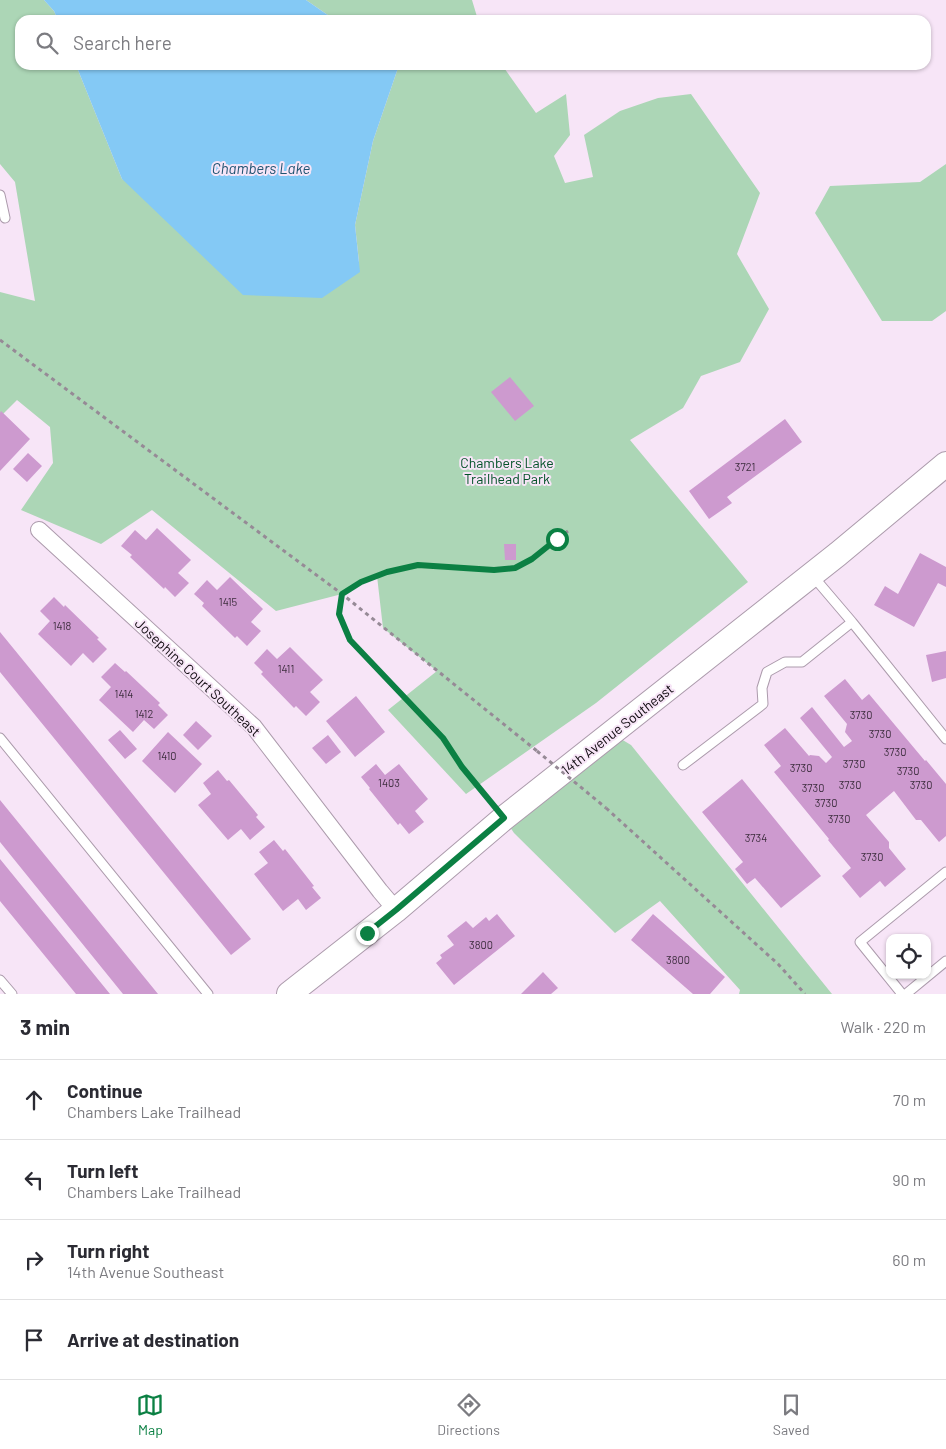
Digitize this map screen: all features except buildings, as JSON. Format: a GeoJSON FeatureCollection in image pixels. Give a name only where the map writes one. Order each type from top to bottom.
{"type":"FeatureCollection","features":[{"type":"Feature","properties":{"kind":"street","name":"14th Avenue Southeast"},"geometry":{"type":"LineString","coordinates":[[289,994],[396,910],[504,818],[812,575],[946,464]]}},
{"type":"Feature","properties":{"kind":"street","name":"Josephine Court Southeast"},"geometry":{"type":"LineString","coordinates":[[39,530],[254,727],[396,910]]}},
{"type":"Feature","properties":{"kind":"lane"},"geometry":{"type":"LineString","coordinates":[[0,196],[5,218]]}},
{"type":"Feature","properties":{"kind":"lane"},"geometry":{"type":"LineString","coordinates":[[812,575],[946,738]]}},
{"type":"Feature","properties":{"kind":"lane"},"geometry":{"type":"LineString","coordinates":[[683,765],[763,704],[762,688],[767,672],[784,662],[802,662],[852,622]]}},
{"type":"Feature","properties":{"kind":"lane"},"geometry":{"type":"LineString","coordinates":[[0,738],[208,994]]}},
{"type":"Feature","properties":{"kind":"lane"},"geometry":{"type":"LineString","coordinates":[[946,872],[860,942],[904,994],[946,962]]}},
{"type":"Feature","properties":{"kind":"lane"},"geometry":{"type":"LineString","coordinates":[[0,980],[12,994]]}},
{"type":"Feature","properties":{"kind":"path"},"geometry":{"type":"LineString","coordinates":[[0,340],[342,594],[537,751],[606,808],[778,964],[805,994]]}},
{"type":"Feature","properties":{"kind":"path"},"geometry":{"type":"LineString","coordinates":[[504,818],[462,767],[443,738],[350,640],[339,614],[342,594],[361,582],[387,572],[418,565],[494,570],[515,568],[532,559],[568,531]]}},
{"type":"Feature","properties":{"kind":"green space","name":"Chambers Lake Trailhead Park"},"geometry":{"type":"Polygon","coordinates":[[[0,0],[44,0],[54,11],[56,15],[15,15],[15,70],[78,70],[122,179],[359,262],[355,225],[373,141],[397,70],[506,70],[536,113],[566,94],[570,135],[554,156],[565,183],[593,177],[584,135],[620,111],[658,98],[691,94],[760,193],[737,254],[769,309],[740,362],[701,376],[683,408],[630,440],[748,582],[596,703],[466,794],[388,710],[437,671],[383,628],[377,576],[361,582],[342,594],[276,611],[152,510],[101,544],[21,510],[53,463],[50,427],[17,400],[0,417],[0,292],[35,301],[15,182],[0,164],[0,0]]]}},
{"type":"Feature","properties":{"kind":"green space"},"geometry":{"type":"Polygon","coordinates":[[[306,0],[472,0],[476,15],[328,15],[306,0]]]}},
{"type":"Feature","properties":{"kind":"green space"},"geometry":{"type":"Polygon","coordinates":[[[946,164],[946,311],[932,321],[882,321],[815,213],[830,186],[920,182],[946,164]]]}},
{"type":"Feature","properties":{"kind":"green space"},"geometry":{"type":"Polygon","coordinates":[[[611,733],[631,745],[832,994],[739,994],[740,990],[660,901],[615,933],[514,833],[504,818],[611,733]]]}},
{"type":"Feature","properties":{"kind":"water"},"geometry":{"type":"Polygon","coordinates":[[[44,0],[306,0],[328,15],[56,15],[44,0]]]}},
{"type":"Feature","properties":{"kind":"water","name":"Chambers Lake"},"geometry":{"type":"Polygon","coordinates":[[[78,70],[397,70],[373,141],[355,225],[360,272],[322,298],[243,295],[122,179],[78,70]]]}},
{"type":"Feature","properties":{"kind":"route"},"geometry":{"type":"LineString","coordinates":[[367,933],[504,818],[462,767],[443,738],[350,640],[339,614],[342,594],[361,582],[387,572],[418,565],[494,570],[515,568],[532,559],[557,539]]}}]}
